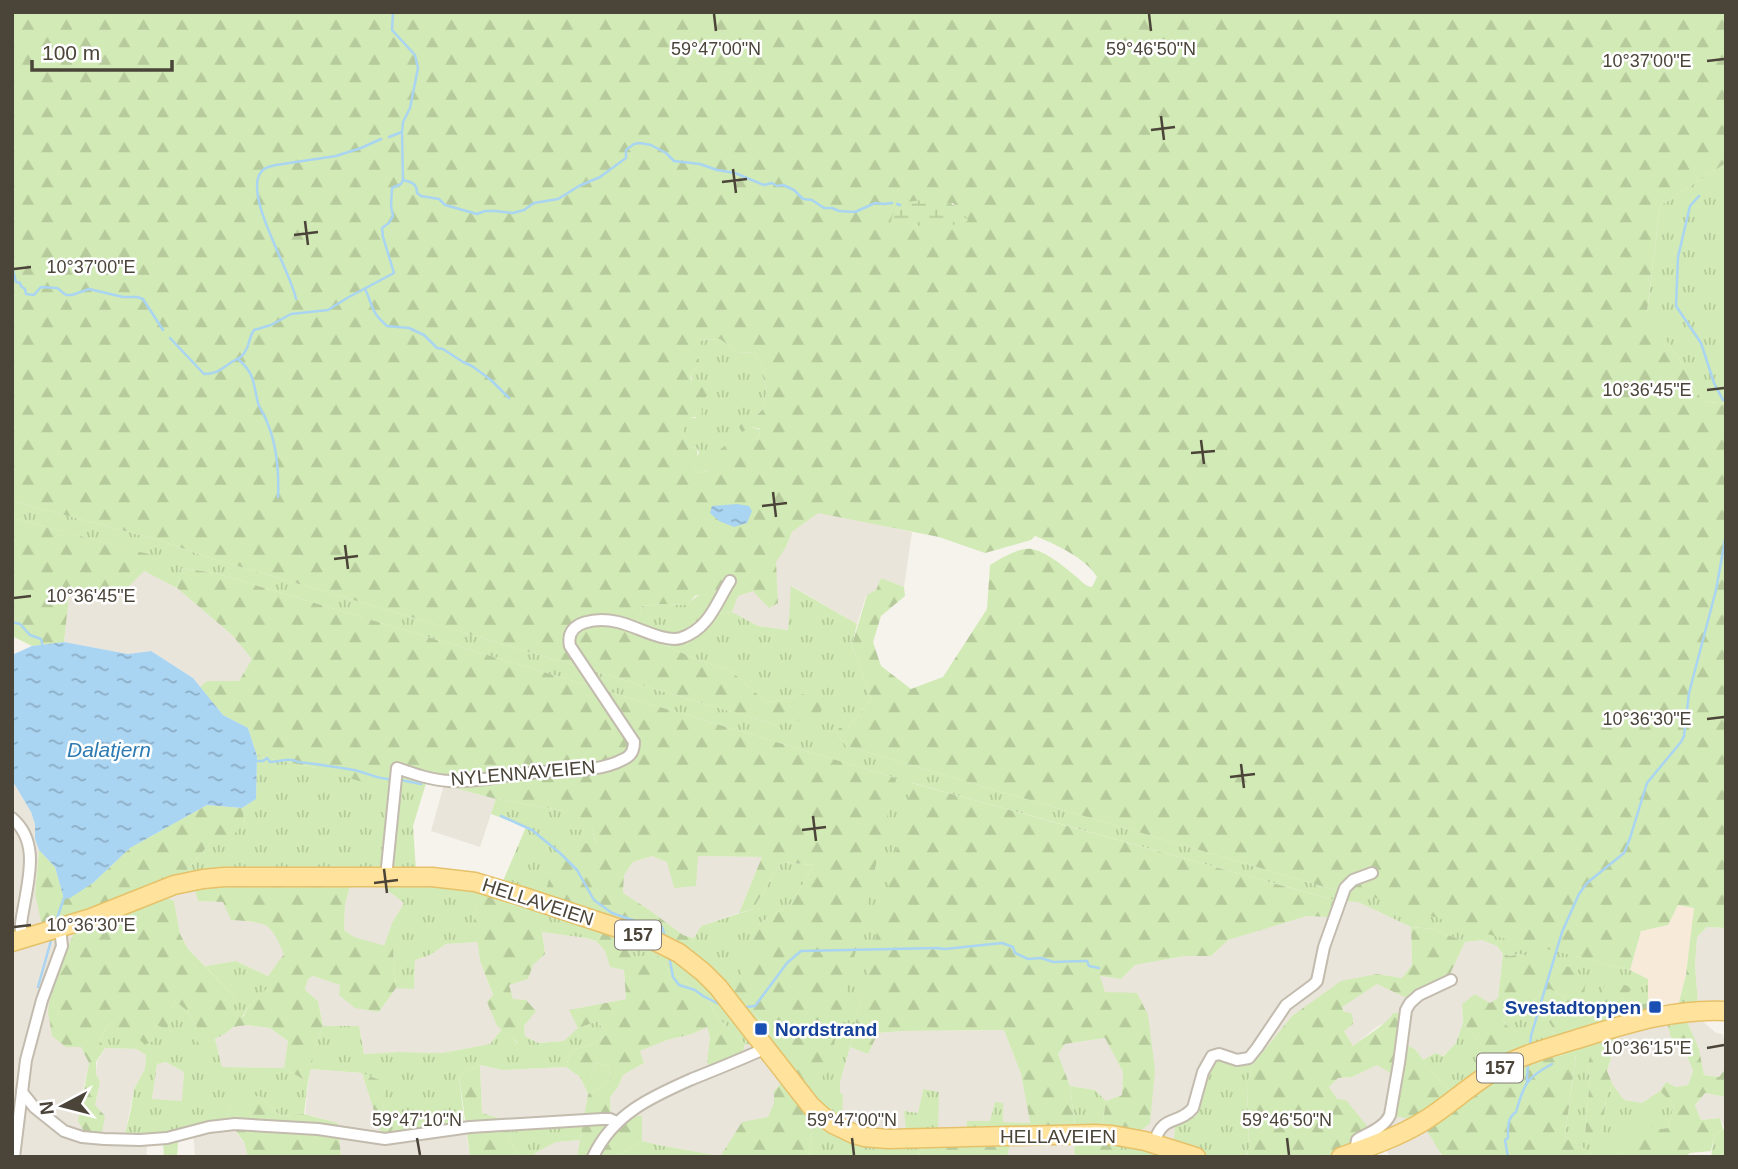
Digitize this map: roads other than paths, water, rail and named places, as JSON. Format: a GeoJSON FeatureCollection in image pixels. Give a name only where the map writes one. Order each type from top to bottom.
{"type":"FeatureCollection","features":[{"type":"Feature","properties":{"kind":"main road","name":"HELLAVEIEN"},"geometry":{"type":"LineString","coordinates":[[17,941],[60,928],[160,890],[203,879],[386,877],[446,878],[475,882],[658,942],[679,953],[718,987],[811,1106],[844,1130],[864,1137],[911,1139],[1095,1134],[1154,1143],[1196,1157]]}},
{"type":"Feature","properties":{"kind":"main road","name":"157"},"geometry":{"type":"LineString","coordinates":[[1349,1154],[1380,1143],[1423,1122],[1490,1074],[1514,1061],[1608,1030],[1675,1014],[1726,1010]]}},
{"type":"Feature","properties":{"kind":"street","name":"NYLENNAVEIEN"},"geometry":{"type":"LineString","coordinates":[[386,877],[397,768],[436,780],[469,781],[605,766],[626,759],[633,751],[634,742],[570,646],[568,642],[572,630],[581,623],[612,621],[667,638],[680,638],[697,630],[705,622],[730,581]]}},
{"type":"Feature","properties":{"kind":"street"},"geometry":{"type":"LineString","coordinates":[[12,818],[19,824],[27,839],[30,854],[21,933],[17,941]]}},
{"type":"Feature","properties":{"kind":"street"},"geometry":{"type":"LineString","coordinates":[[1154,1143],[1164,1124],[1190,1113],[1203,1072],[1212,1056],[1219,1054],[1237,1060],[1249,1058],[1286,1004],[1317,981],[1328,935],[1345,888],[1353,880],[1371,873]]}},
{"type":"Feature","properties":{"kind":"street"},"geometry":{"type":"LineString","coordinates":[[14,1157],[26,1060],[42,1000],[62,946],[60,928]]}},
{"type":"Feature","properties":{"kind":"street"},"geometry":{"type":"LineString","coordinates":[[1349,1154],[1356,1146],[1357,1140],[1380,1127],[1390,1115],[1406,1010],[1410,1003],[1419,995],[1451,980]]}},
{"type":"Feature","properties":{"kind":"street"},"geometry":{"type":"LineString","coordinates":[[593,1157],[599,1144],[617,1122],[639,1104],[766,1048]]}},
{"type":"Feature","properties":{"kind":"street"},"geometry":{"type":"LineString","coordinates":[[22,1092],[41,1114],[64,1131],[82,1137],[104,1139],[154,1140],[209,1126],[235,1124],[328,1130],[385,1139],[488,1125],[601,1119],[617,1122]]}},
{"type":"Feature","properties":{"kind":"water"},"geometry":{"type":"Polygon","coordinates":[[[712,506],[749,506],[752,511],[747,523],[734,527],[719,521],[710,513],[712,506]]]}},
{"type":"Feature","properties":{"kind":"water","name":"Dalatjern"},"geometry":{"type":"Polygon","coordinates":[[[64,642],[128,654],[151,651],[193,678],[223,715],[248,728],[257,756],[256,799],[242,808],[207,805],[130,848],[93,883],[64,899],[55,867],[39,850],[31,812],[12,780],[12,655],[32,646],[64,642]]]}},
{"type":"Feature","properties":{"kind":"waterway"},"geometry":{"type":"LineString","coordinates":[[170,338],[204,374],[215,372],[242,356],[254,330],[271,325],[291,314],[328,310],[394,273],[382,228],[393,216],[392,188],[403,180],[403,122],[410,108],[418,68],[415,55],[392,30],[393,12]]}},
{"type":"Feature","properties":{"kind":"waterway"},"geometry":{"type":"LineString","coordinates":[[389,137],[402,132]]}},
{"type":"Feature","properties":{"kind":"waterway"},"geometry":{"type":"LineString","coordinates":[[296,299],[258,198],[257,183],[261,172],[272,166],[336,156],[381,139]]}},
{"type":"Feature","properties":{"kind":"waterway"},"geometry":{"type":"LineString","coordinates":[[403,180],[413,184],[421,196],[439,199],[445,205],[477,214],[485,211],[513,213],[534,203],[558,199],[600,177],[626,158],[626,150],[640,143],[651,145],[674,161],[735,173],[764,185],[783,185],[794,190],[803,199],[812,200],[824,208],[855,212],[875,203],[892,203]]}},
{"type":"Feature","properties":{"kind":"waterway"},"geometry":{"type":"LineString","coordinates":[[1699,196],[1690,206],[1678,257],[1676,306],[1701,343],[1714,383],[1723,400],[1726,400]]}},
{"type":"Feature","properties":{"kind":"waterway"},"geometry":{"type":"LineString","coordinates":[[13,270],[16,282],[20,283],[26,294],[34,295],[41,287],[57,288],[66,295],[89,289],[143,299],[163,330]]}},
{"type":"Feature","properties":{"kind":"waterway"},"geometry":{"type":"LineString","coordinates":[[365,289],[375,312],[387,326],[409,328],[424,335],[437,348],[472,366],[491,380],[509,398]]}},
{"type":"Feature","properties":{"kind":"waterway"},"geometry":{"type":"LineString","coordinates":[[239,360],[251,374],[258,403],[273,440],[278,468],[278,497]]}},
{"type":"Feature","properties":{"kind":"waterway"},"geometry":{"type":"LineString","coordinates":[[1530,1046],[1562,932],[1579,894],[1587,883],[1624,853],[1647,783],[1684,736],[1689,693],[1716,590],[1726,534]]}},
{"type":"Feature","properties":{"kind":"waterway"},"geometry":{"type":"LineString","coordinates":[[12,622],[20,624],[30,635],[41,639],[43,647]]}},
{"type":"Feature","properties":{"kind":"waterway"},"geometry":{"type":"LineString","coordinates":[[256,761],[267,758],[270,762],[291,760],[393,779]]}},
{"type":"Feature","properties":{"kind":"waterway"},"geometry":{"type":"LineString","coordinates":[[401,780],[421,784]]}},
{"type":"Feature","properties":{"kind":"waterway"},"geometry":{"type":"LineString","coordinates":[[501,816],[532,830],[561,854],[577,870],[594,900],[612,913],[662,927],[665,936]]}},
{"type":"Feature","properties":{"kind":"waterway"},"geometry":{"type":"LineString","coordinates":[[56,921],[64,898]]}},
{"type":"Feature","properties":{"kind":"waterway"},"geometry":{"type":"LineString","coordinates":[[38,987],[52,937]]}},
{"type":"Feature","properties":{"kind":"waterway"},"geometry":{"type":"LineString","coordinates":[[746,1007],[755,1006],[787,963],[801,951],[945,949],[1002,943],[1013,947],[1015,953],[1028,959],[1041,958],[1053,962],[1087,961],[1089,966],[1099,968]]}},
{"type":"Feature","properties":{"kind":"waterway"},"geometry":{"type":"LineString","coordinates":[[669,956],[673,977],[679,985],[695,990],[723,1006]]}},
{"type":"Feature","properties":{"kind":"waterway"},"geometry":{"type":"LineString","coordinates":[[1527,1081],[1528,1064]]}},
{"type":"Feature","properties":{"kind":"waterway"},"geometry":{"type":"LineString","coordinates":[[1508,1157],[1505,1140],[1508,1138],[1511,1117],[1516,1112],[1524,1088],[1531,1078],[1552,1064]]}},
{"type":"Feature","properties":{"kind":"place","name":"Svestadtoppen"},"geometry":{"type":"Point","coordinates":[1655,1007]}},
{"type":"Feature","properties":{"kind":"place","name":"Nordstrand"},"geometry":{"type":"Point","coordinates":[761,1029]}}]}
